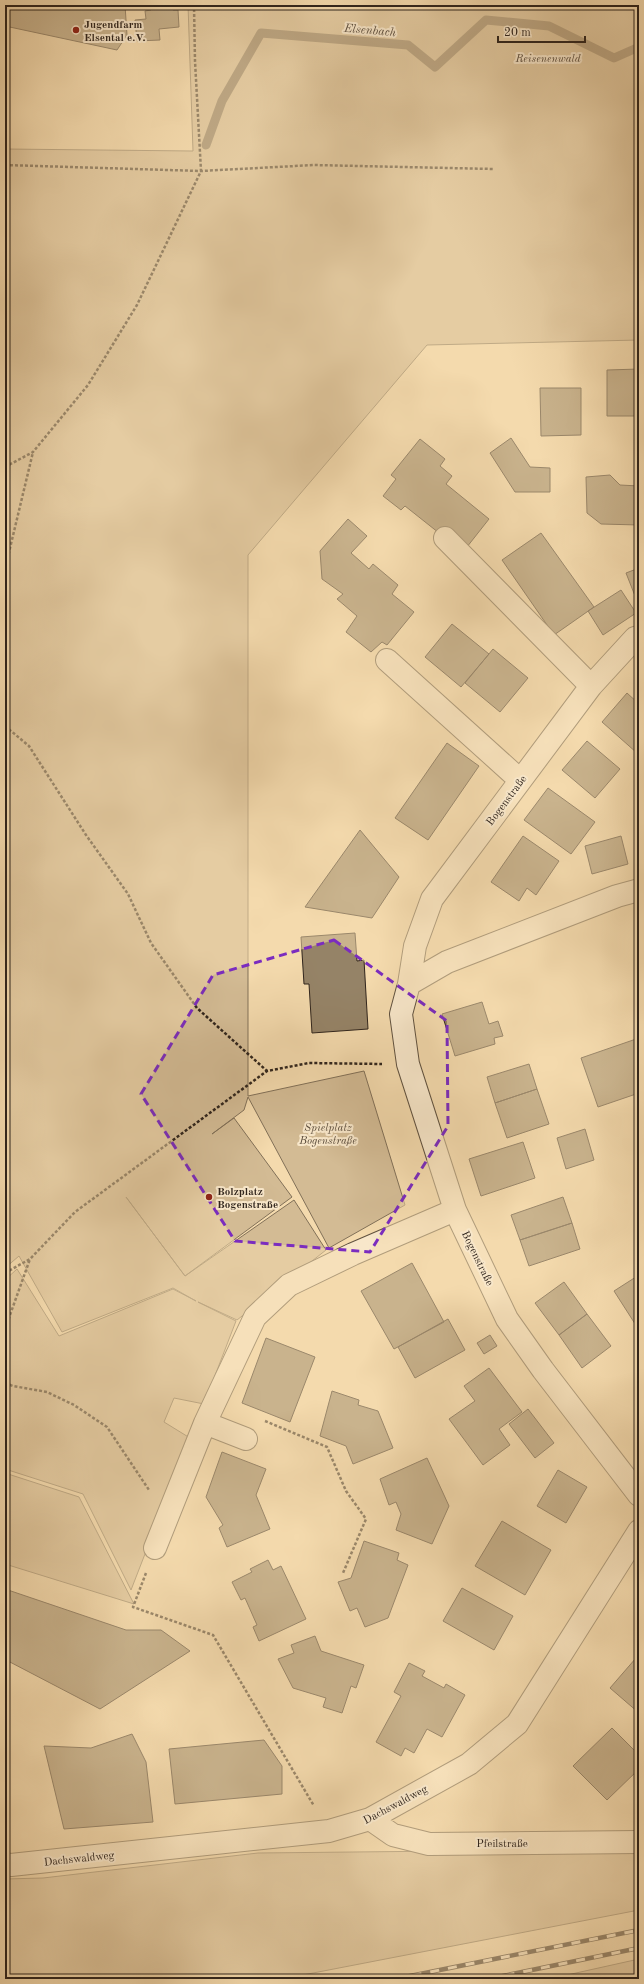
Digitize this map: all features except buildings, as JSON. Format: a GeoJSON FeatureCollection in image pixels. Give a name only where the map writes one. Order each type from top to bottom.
{"type":"FeatureCollection","features":[{"type":"Feature","properties":{"kind":"street"},"geometry":{"type":"LineString","coordinates":[[445,538],[591,686]]}},
{"type":"Feature","properties":{"kind":"street","name":"Bogenstraße"},"geometry":{"type":"LineString","coordinates":[[639,637],[635,638],[591,686],[432,899],[415,946],[409,984],[401,1014],[408,1064],[455,1210],[506,1318],[543,1370],[639,1495]]}},
{"type":"Feature","properties":{"kind":"street"},"geometry":{"type":"LineString","coordinates":[[387,660],[520,780]]}},
{"type":"Feature","properties":{"kind":"street"},"geometry":{"type":"LineString","coordinates":[[409,984],[446,962],[617,896],[639,890]]}},
{"type":"Feature","properties":{"kind":"street"},"geometry":{"type":"LineString","coordinates":[[155,1548],[205,1422],[254,1317],[289,1285],[353,1254],[455,1210]]}},
{"type":"Feature","properties":{"kind":"street"},"geometry":{"type":"LineString","coordinates":[[205,1422],[246,1439]]}},
{"type":"Feature","properties":{"kind":"street","name":"Dachswaldweg"},"geometry":{"type":"LineString","coordinates":[[5,1864],[11,1865],[41,1862],[328,1831],[370,1819],[468,1764],[517,1724],[639,1531]]}},
{"type":"Feature","properties":{"kind":"street","name":"Pfeilstraße"},"geometry":{"type":"LineString","coordinates":[[370,1819],[393,1835],[429,1844],[639,1842]]}},
{"type":"Feature","properties":{"kind":"path"},"geometry":{"type":"LineString","coordinates":[[5,467],[33,452],[88,385],[137,305],[201,171],[195,61],[194,5]]}},
{"type":"Feature","properties":{"kind":"path"},"geometry":{"type":"LineString","coordinates":[[5,165],[201,171],[314,165],[494,169]]}},
{"type":"Feature","properties":{"kind":"path"},"geometry":{"type":"LineString","coordinates":[[5,569],[33,452]]}},
{"type":"Feature","properties":{"kind":"path"},"geometry":{"type":"LineString","coordinates":[[5,726],[28,746],[86,834],[128,894],[151,942],[197,1008],[267,1071]]}},
{"type":"Feature","properties":{"kind":"path"},"geometry":{"type":"LineString","coordinates":[[5,1273],[30,1259],[75,1212],[267,1071],[309,1063],[408,1064]]}},
{"type":"Feature","properties":{"kind":"path"},"geometry":{"type":"LineString","coordinates":[[5,1329],[30,1259]]}},
{"type":"Feature","properties":{"kind":"path"},"geometry":{"type":"LineString","coordinates":[[5,1383],[13,1386],[48,1392],[74,1405],[107,1427],[153,1495]]}},
{"type":"Feature","properties":{"kind":"path"},"geometry":{"type":"LineString","coordinates":[[259,1418],[327,1447],[346,1491],[366,1519],[343,1573]]}},
{"type":"Feature","properties":{"kind":"path"},"geometry":{"type":"LineString","coordinates":[[155,1548],[133,1607],[213,1636],[328,1831]]}},
{"type":"Feature","properties":{"kind":"highlighted area"},"geometry":{"type":"Polygon","coordinates":[[[334,940],[447,1021],[448,1126],[370,1252],[235,1241],[141,1094],[213,975],[334,940]]]}},
{"type":"Feature","properties":{"kind":"green space"},"geometry":{"type":"Polygon","coordinates":[[[188,5],[639,5],[639,340],[427,345],[248,555],[248,1096],[364,1071],[405,1205],[329,1248],[248,1097],[244,1110],[212,1134],[234,1118],[292,1197],[185,1276],[294,1200],[326,1250],[237,1320],[198,1302],[236,1321],[204,1404],[174,1398],[164,1422],[190,1438],[131,1590],[83,1494],[5,1469],[5,1280],[17,1269],[59,1336],[173,1289],[196,1301],[173,1288],[62,1332],[19,1256],[5,1268],[5,149],[193,151],[188,5]]]}},
{"type":"Feature","properties":{"kind":"green space"},"geometry":{"type":"Polygon","coordinates":[[[5,1473],[79,1497],[134,1604],[5,1564],[5,1473]]]}},
{"type":"Feature","properties":{"kind":"green space"},"geometry":{"type":"Polygon","coordinates":[[[639,1849],[639,1910],[282,1979],[5,1979],[5,1879],[43,1878],[258,1853],[639,1849]]]}},
{"type":"Feature","properties":{"kind":"green space"},"geometry":{"type":"Polygon","coordinates":[[[639,1959],[639,1979],[549,1979],[639,1959]]]}},
{"type":"Feature","properties":{"kind":"waterway","name":"Elsenbach"},"geometry":{"type":"LineString","coordinates":[[206,145],[222,101],[261,33],[408,45],[435,67],[486,20],[549,26],[614,58],[639,47]]}},
{"type":"Feature","properties":{"kind":"railway"},"geometry":{"type":"LineString","coordinates":[[395,1979],[639,1930]]}},
{"type":"Feature","properties":{"kind":"railway"},"geometry":{"type":"LineString","coordinates":[[488,1979],[639,1948]]}},
{"type":"Feature","properties":{"kind":"place","name":"Jugendfarm Elsental e.V."},"geometry":{"type":"Point","coordinates":[76,30]}},
{"type":"Feature","properties":{"kind":"place","name":"Bolzplatz Bogenstraße"},"geometry":{"type":"Point","coordinates":[209,1197]}},
{"type":"Feature","properties":{"kind":"park label","name":"Reisenenwald"},"geometry":{"type":"Point","coordinates":[548,58]}},
{"type":"Feature","properties":{"kind":"park label","name":"Spielplatz Bogenstraße"},"geometry":{"type":"Point","coordinates":[328,1133]}}]}
